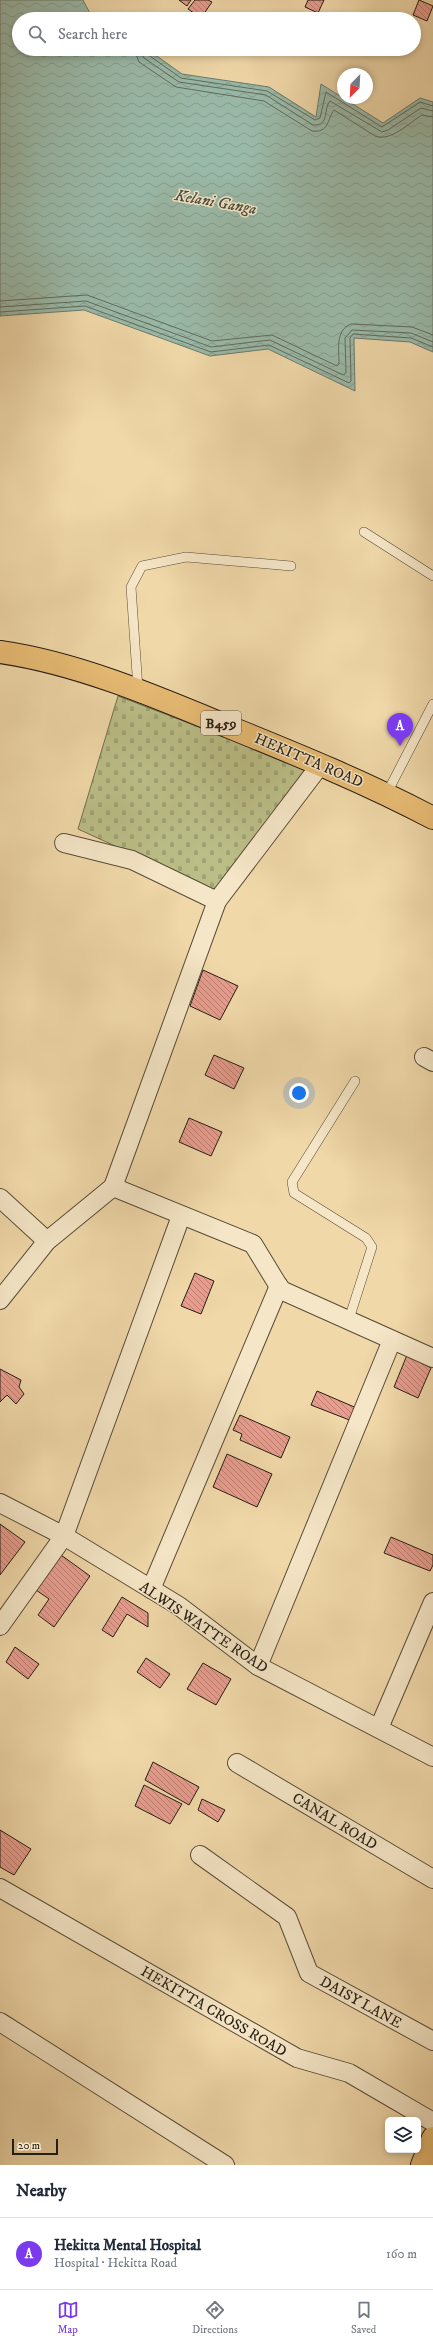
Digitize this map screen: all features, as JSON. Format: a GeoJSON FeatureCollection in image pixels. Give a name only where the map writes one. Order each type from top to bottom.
{"type":"FeatureCollection","features":[{"type":"Feature","properties":{"kind":"main road","name":"HEKITTA ROAD"},"geometry":{"type":"LineString","coordinates":[[0,652],[24,655],[138,689],[321,764],[387,793],[433,818]]}},
{"type":"Feature","properties":{"kind":"main road"},"geometry":{"type":"LineString","coordinates":[[422,2165],[433,2138]]}},
{"type":"Feature","properties":{"kind":"street"},"geometry":{"type":"LineString","coordinates":[[0,1300],[48,1241],[112,1187],[217,901],[321,764]]}},
{"type":"Feature","properties":{"kind":"street"},"geometry":{"type":"LineString","coordinates":[[64,843],[132,860],[217,901]]}},
{"type":"Feature","properties":{"kind":"street"},"geometry":{"type":"LineString","coordinates":[[112,1187],[181,1216],[228,1232],[253,1244],[281,1290],[349,1319],[433,1358]]}},
{"type":"Feature","properties":{"kind":"street"},"geometry":{"type":"LineString","coordinates":[[0,1198],[48,1241]]}},
{"type":"Feature","properties":{"kind":"street"},"geometry":{"type":"LineString","coordinates":[[0,1626],[64,1536],[181,1216]]}},
{"type":"Feature","properties":{"kind":"street"},"geometry":{"type":"LineString","coordinates":[[151,1590],[279,1286]]}},
{"type":"Feature","properties":{"kind":"street"},"geometry":{"type":"LineString","coordinates":[[258,1666],[392,1340]]}},
{"type":"Feature","properties":{"kind":"street","name":"ALWIS WATTE ROAD"},"geometry":{"type":"LineString","coordinates":[[0,1503],[64,1536],[179,1606],[258,1666],[433,1757]]}},
{"type":"Feature","properties":{"kind":"street"},"geometry":{"type":"LineString","coordinates":[[379,1728],[433,1602]]}},
{"type":"Feature","properties":{"kind":"street","name":"CANAL ROAD"},"geometry":{"type":"LineString","coordinates":[[237,1763],[433,1879]]}},
{"type":"Feature","properties":{"kind":"street","name":"DAISY LANE"},"geometry":{"type":"LineString","coordinates":[[200,1855],[287,1916],[310,1973],[433,2041]]}},
{"type":"Feature","properties":{"kind":"street","name":"HEKITTA CROSS ROAD"},"geometry":{"type":"LineString","coordinates":[[0,1888],[297,2058],[349,2073],[433,2122]]}},
{"type":"Feature","properties":{"kind":"street"},"geometry":{"type":"LineString","coordinates":[[0,2022],[225,2165]]}},
{"type":"Feature","properties":{"kind":"lane"},"geometry":{"type":"LineString","coordinates":[[364,532],[433,576]]}},
{"type":"Feature","properties":{"kind":"lane"},"geometry":{"type":"LineString","coordinates":[[138,689],[132,587],[142,566],[186,557],[291,566]]}},
{"type":"Feature","properties":{"kind":"lane"},"geometry":{"type":"LineString","coordinates":[[387,793],[433,704]]}},
{"type":"Feature","properties":{"kind":"lane"},"geometry":{"type":"LineString","coordinates":[[349,1319],[372,1247],[366,1238],[294,1193],[292,1182],[355,1081]]}},
{"type":"Feature","properties":{"kind":"green space"},"geometry":{"type":"Polygon","coordinates":[[[118,696],[306,768],[220,885],[211,890],[78,829],[118,696]]]}},
{"type":"Feature","properties":{"kind":"water","name":"Kelani Ganga"},"geometry":{"type":"Polygon","coordinates":[[[0,0],[83,0],[89,12],[12,12],[12,56],[157,56],[182,74],[269,87],[316,117],[321,84],[337,94],[337,104],[353,104],[383,123],[420,98],[433,102],[433,352],[410,342],[354,338],[355,391],[268,349],[210,356],[84,310],[0,316],[0,0]]]}},
{"type":"Feature","properties":{"kind":"building"},"geometry":{"type":"Polygon","coordinates":[[[179,0],[191,0],[187,6],[179,0]]]}},
{"type":"Feature","properties":{"kind":"building"},"geometry":{"type":"Polygon","coordinates":[[[195,0],[208,0],[212,2],[205,12],[192,12],[188,9],[195,0]]]}},
{"type":"Feature","properties":{"kind":"building"},"geometry":{"type":"Polygon","coordinates":[[[308,0],[324,0],[318,12],[305,7],[308,0]]]}},
{"type":"Feature","properties":{"kind":"building"},"geometry":{"type":"Polygon","coordinates":[[[419,0],[433,6],[427,21],[421,18],[421,12],[414,12],[419,0]]]}},
{"type":"Feature","properties":{"kind":"building"},"geometry":{"type":"Polygon","coordinates":[[[203,970],[238,986],[220,1020],[190,1006],[203,970]]]}},
{"type":"Feature","properties":{"kind":"building"},"geometry":{"type":"Polygon","coordinates":[[[214,1055],[244,1068],[234,1089],[205,1075],[214,1055]]]}},
{"type":"Feature","properties":{"kind":"building"},"geometry":{"type":"Polygon","coordinates":[[[189,1118],[222,1132],[211,1156],[179,1142],[189,1118]]]}},
{"type":"Feature","properties":{"kind":"building"},"geometry":{"type":"Polygon","coordinates":[[[195,1273],[214,1281],[201,1314],[181,1306],[195,1273]]]}},
{"type":"Feature","properties":{"kind":"building"},"geometry":{"type":"Polygon","coordinates":[[[407,1355],[431,1368],[418,1398],[394,1387],[407,1355]]]}},
{"type":"Feature","properties":{"kind":"building"},"geometry":{"type":"Polygon","coordinates":[[[0,1369],[21,1380],[19,1387],[24,1394],[16,1404],[7,1395],[0,1402],[0,1369]]]}},
{"type":"Feature","properties":{"kind":"building"},"geometry":{"type":"Polygon","coordinates":[[[317,1391],[359,1409],[352,1421],[311,1405],[317,1391]]]}},
{"type":"Feature","properties":{"kind":"building"},"geometry":{"type":"Polygon","coordinates":[[[240,1415],[290,1437],[281,1458],[240,1440],[242,1434],[233,1430],[240,1415]]]}},
{"type":"Feature","properties":{"kind":"building"},"geometry":{"type":"Polygon","coordinates":[[[227,1454],[272,1474],[257,1507],[213,1487],[227,1454]]]}},
{"type":"Feature","properties":{"kind":"building"},"geometry":{"type":"Polygon","coordinates":[[[0,1524],[25,1542],[0,1575],[0,1524]]]}},
{"type":"Feature","properties":{"kind":"building"},"geometry":{"type":"Polygon","coordinates":[[[391,1537],[433,1555],[433,1565],[430,1571],[384,1553],[391,1537]]]}},
{"type":"Feature","properties":{"kind":"building"},"geometry":{"type":"Polygon","coordinates":[[[61,1555],[90,1576],[54,1627],[38,1615],[49,1599],[36,1590],[61,1555]]]}},
{"type":"Feature","properties":{"kind":"building"},"geometry":{"type":"Polygon","coordinates":[[[122,1597],[148,1613],[148,1627],[127,1614],[113,1637],[102,1630],[122,1597]]]}},
{"type":"Feature","properties":{"kind":"building"},"geometry":{"type":"Polygon","coordinates":[[[15,1647],[39,1664],[28,1679],[6,1662],[15,1647]]]}},
{"type":"Feature","properties":{"kind":"building"},"geometry":{"type":"Polygon","coordinates":[[[146,1658],[170,1674],[160,1688],[137,1672],[146,1658]]]}},
{"type":"Feature","properties":{"kind":"building"},"geometry":{"type":"Polygon","coordinates":[[[203,1663],[231,1679],[216,1705],[187,1689],[203,1663]]]}},
{"type":"Feature","properties":{"kind":"building"},"geometry":{"type":"Polygon","coordinates":[[[153,1762],[199,1787],[189,1805],[145,1780],[153,1762]]]}},
{"type":"Feature","properties":{"kind":"building"},"geometry":{"type":"Polygon","coordinates":[[[144,1785],[182,1804],[170,1824],[135,1806],[144,1785]]]}},
{"type":"Feature","properties":{"kind":"building"},"geometry":{"type":"Polygon","coordinates":[[[202,1799],[225,1810],[218,1822],[198,1810],[202,1799]]]}},
{"type":"Feature","properties":{"kind":"building"},"geometry":{"type":"Polygon","coordinates":[[[0,1830],[31,1849],[14,1875],[0,1867],[0,1830]]]}},
{"type":"Feature","properties":{"kind":"place","name":"Hekitta Mental Hospital"},"geometry":{"type":"Point","coordinates":[400,746]}}]}
